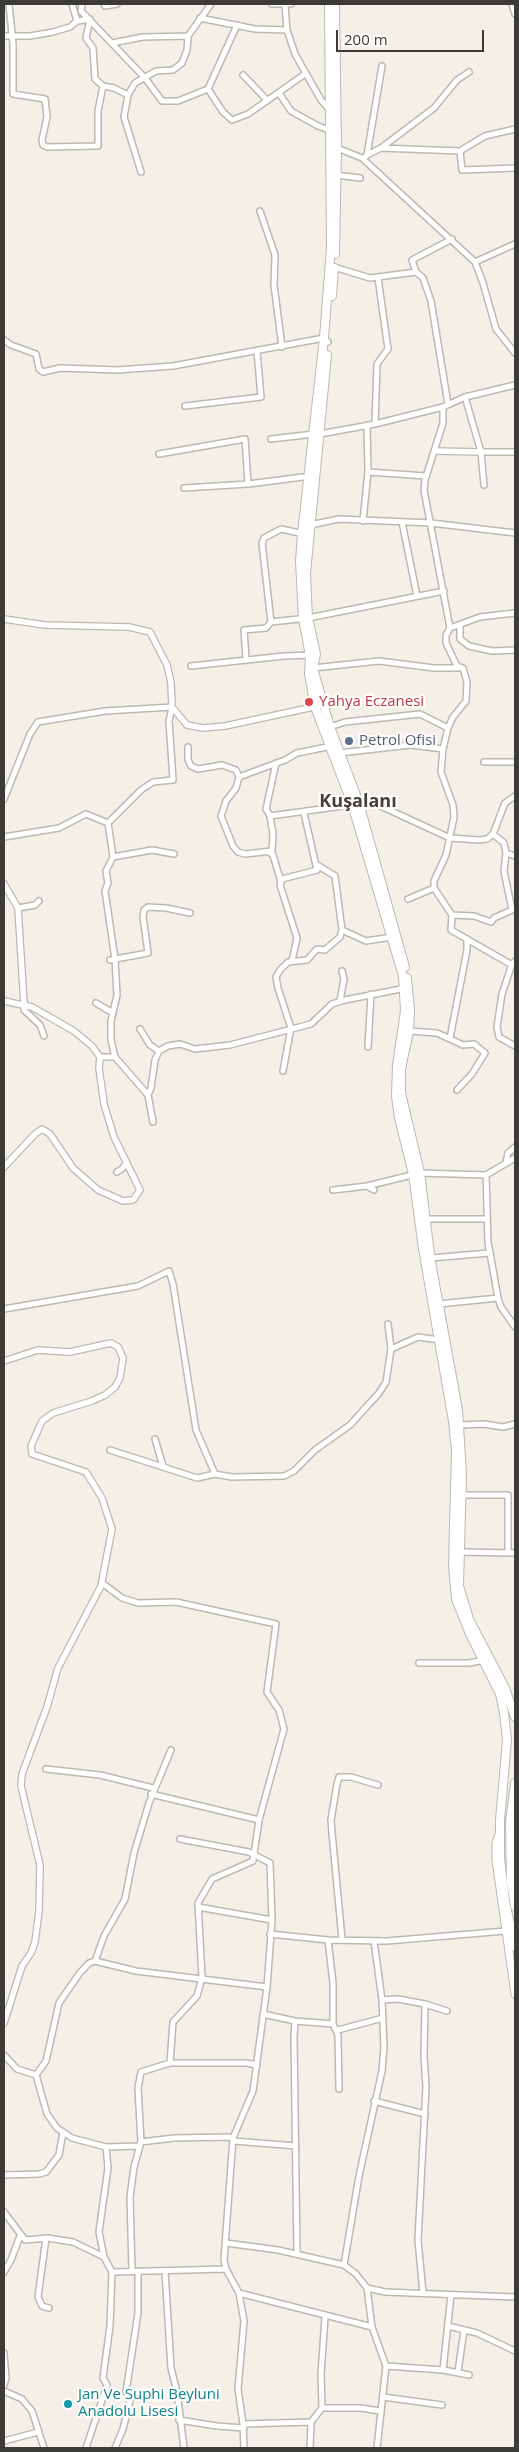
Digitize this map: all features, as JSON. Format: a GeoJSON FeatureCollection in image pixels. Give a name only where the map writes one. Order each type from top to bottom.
{"type":"FeatureCollection","features":[{"type":"Feature","properties":{"kind":"highway"},"geometry":{"type":"LineString","coordinates":[[329,4],[333,113]]}},
{"type":"Feature","properties":{"kind":"highway"},"geometry":{"type":"LineString","coordinates":[[326,340],[331,247],[335,4]]}},
{"type":"Feature","properties":{"kind":"highway"},"geometry":{"type":"LineString","coordinates":[[332,131],[337,148],[334,268],[305,534],[306,618],[313,655],[313,668],[319,706],[330,727],[336,748]]}},
{"type":"Feature","properties":{"kind":"highway"},"geometry":{"type":"LineString","coordinates":[[305,534],[310,525],[312,476]]}},
{"type":"Feature","properties":{"kind":"highway"},"geometry":{"type":"LineString","coordinates":[[313,655],[309,674],[319,706],[356,803],[407,988],[409,1031],[401,1069],[401,1093],[426,1219],[430,1258],[460,1425],[459,1586],[462,1601],[506,1688],[515,1717]]}},
{"type":"Feature","properties":{"kind":"highway"},"geometry":{"type":"LineString","coordinates":[[407,988],[395,1083],[399,1118],[416,1173],[423,1249],[440,1340],[456,1450],[453,1584],[461,1614],[500,1694],[506,1727],[500,1831],[501,1878],[515,1947]]}},
{"type":"Feature","properties":{"kind":"highway"},"geometry":{"type":"LineString","coordinates":[[515,1783],[510,1831],[511,1882],[515,1906]]}},
{"type":"Feature","properties":{"kind":"main road"},"geometry":{"type":"LineString","coordinates":[[500,1831],[496,1843],[496,1860],[515,1994]]}},
{"type":"Feature","properties":{"kind":"street"},"geometry":{"type":"LineString","coordinates":[[9,4],[12,37],[13,94],[45,99],[47,105],[43,145],[47,147],[98,146],[98,111],[103,86]]}},
{"type":"Feature","properties":{"kind":"street"},"geometry":{"type":"LineString","coordinates":[[72,4],[77,21]]}},
{"type":"Feature","properties":{"kind":"street"},"geometry":{"type":"LineString","coordinates":[[82,4],[82,10],[88,18],[145,78],[162,101],[178,101],[208,88],[237,25]]}},
{"type":"Feature","properties":{"kind":"street"},"geometry":{"type":"LineString","coordinates":[[104,4],[104,6],[117,4]]}},
{"type":"Feature","properties":{"kind":"street"},"geometry":{"type":"LineString","coordinates":[[141,172],[124,117],[128,95],[135,83],[156,71],[166,71],[178,67],[184,58],[188,36],[211,4]]}},
{"type":"Feature","properties":{"kind":"street"},"geometry":{"type":"LineString","coordinates":[[272,4],[291,4]]}},
{"type":"Feature","properties":{"kind":"street"},"geometry":{"type":"LineString","coordinates":[[512,4],[515,14]]}},
{"type":"Feature","properties":{"kind":"street"},"geometry":{"type":"LineString","coordinates":[[285,5],[287,30],[305,74],[321,100],[333,113]]}},
{"type":"Feature","properties":{"kind":"street"},"geometry":{"type":"LineString","coordinates":[[4,36],[12,37],[53,32],[70,27],[77,21],[88,18]]}},
{"type":"Feature","properties":{"kind":"street"},"geometry":{"type":"LineString","coordinates":[[88,18],[86,38],[94,53],[94,75],[103,86],[114,88],[128,95]]}},
{"type":"Feature","properties":{"kind":"street"},"geometry":{"type":"LineString","coordinates":[[200,18],[255,29],[287,30]]}},
{"type":"Feature","properties":{"kind":"street"},"geometry":{"type":"LineString","coordinates":[[112,43],[143,36],[188,36]]}},
{"type":"Feature","properties":{"kind":"street"},"geometry":{"type":"LineString","coordinates":[[364,157],[382,66]]}},
{"type":"Feature","properties":{"kind":"street"},"geometry":{"type":"LineString","coordinates":[[364,157],[381,148],[434,108],[458,80],[469,72]]}},
{"type":"Feature","properties":{"kind":"street"},"geometry":{"type":"LineString","coordinates":[[208,88],[223,112],[232,120],[248,114],[305,74]]}},
{"type":"Feature","properties":{"kind":"street"},"geometry":{"type":"LineString","coordinates":[[243,75],[267,100]]}},
{"type":"Feature","properties":{"kind":"street"},"geometry":{"type":"LineString","coordinates":[[279,93],[291,110],[318,126],[332,131]]}},
{"type":"Feature","properties":{"kind":"street"},"geometry":{"type":"LineString","coordinates":[[381,148],[460,151],[485,136],[515,129]]}},
{"type":"Feature","properties":{"kind":"street"},"geometry":{"type":"LineString","coordinates":[[337,148],[364,157],[475,262],[483,282],[496,328],[515,353]]}},
{"type":"Feature","properties":{"kind":"street"},"geometry":{"type":"LineString","coordinates":[[460,151],[462,170],[515,168]]}},
{"type":"Feature","properties":{"kind":"street"},"geometry":{"type":"LineString","coordinates":[[337,175],[360,178]]}},
{"type":"Feature","properties":{"kind":"street"},"geometry":{"type":"LineString","coordinates":[[260,211],[274,255],[274,285],[282,347]]}},
{"type":"Feature","properties":{"kind":"street"},"geometry":{"type":"LineString","coordinates":[[452,239],[412,260],[416,272],[423,278],[431,301],[446,405],[443,423],[426,476],[424,490],[450,628],[446,635],[446,643],[457,666],[463,668]]}},
{"type":"Feature","properties":{"kind":"street"},"geometry":{"type":"LineString","coordinates":[[475,262],[515,244]]}},
{"type":"Feature","properties":{"kind":"street"},"geometry":{"type":"LineString","coordinates":[[334,268],[370,278],[416,272]]}},
{"type":"Feature","properties":{"kind":"street"},"geometry":{"type":"LineString","coordinates":[[375,424],[377,364],[388,349],[378,278]]}},
{"type":"Feature","properties":{"kind":"street"},"geometry":{"type":"LineString","coordinates":[[4,340],[11,345],[36,354],[43,372],[60,368],[109,370],[172,366],[326,340]]}},
{"type":"Feature","properties":{"kind":"street"},"geometry":{"type":"LineString","coordinates":[[185,406],[261,397],[257,351]]}},
{"type":"Feature","properties":{"kind":"street"},"geometry":{"type":"LineString","coordinates":[[271,439],[317,434],[375,424],[446,405],[465,397],[515,385]]}},
{"type":"Feature","properties":{"kind":"street"},"geometry":{"type":"LineString","coordinates":[[465,397],[481,452],[484,485]]}},
{"type":"Feature","properties":{"kind":"street"},"geometry":{"type":"LineString","coordinates":[[363,521],[368,472],[367,425]]}},
{"type":"Feature","properties":{"kind":"street"},"geometry":{"type":"LineString","coordinates":[[159,454],[245,439],[248,484]]}},
{"type":"Feature","properties":{"kind":"street"},"geometry":{"type":"LineString","coordinates":[[435,451],[515,452]]}},
{"type":"Feature","properties":{"kind":"street"},"geometry":{"type":"LineString","coordinates":[[368,472],[426,476]]}},
{"type":"Feature","properties":{"kind":"street"},"geometry":{"type":"LineString","coordinates":[[184,488],[248,484],[312,476]]}},
{"type":"Feature","properties":{"kind":"street"},"geometry":{"type":"LineString","coordinates":[[310,525],[339,519],[431,523],[515,533]]}},
{"type":"Feature","properties":{"kind":"street"},"geometry":{"type":"LineString","coordinates":[[402,522],[417,596]]}},
{"type":"Feature","properties":{"kind":"street"},"geometry":{"type":"LineString","coordinates":[[271,622],[262,543],[264,538],[281,529],[305,534]]}},
{"type":"Feature","properties":{"kind":"street"},"geometry":{"type":"LineString","coordinates":[[246,659],[244,630],[266,628],[271,622],[306,618],[444,591]]}},
{"type":"Feature","properties":{"kind":"street"},"geometry":{"type":"LineString","coordinates":[[450,628],[480,616],[515,613]]}},
{"type":"Feature","properties":{"kind":"street"},"geometry":{"type":"LineString","coordinates":[[4,619],[44,625],[130,627],[150,632],[167,665],[171,684],[172,707],[168,721],[173,780],[153,782],[108,823]]}},
{"type":"Feature","properties":{"kind":"street"},"geometry":{"type":"LineString","coordinates":[[460,625],[460,639],[469,646],[492,651],[515,650]]}},
{"type":"Feature","properties":{"kind":"street"},"geometry":{"type":"LineString","coordinates":[[191,666],[246,659],[313,655]]}},
{"type":"Feature","properties":{"kind":"street"},"geometry":{"type":"LineString","coordinates":[[313,668],[379,661],[434,668],[463,668]]}},
{"type":"Feature","properties":{"kind":"street"},"geometry":{"type":"LineString","coordinates":[[463,668],[467,682],[466,701],[448,728],[441,772],[453,806],[454,817],[450,838],[434,881],[434,888],[452,915],[451,930],[514,963],[502,994],[497,1027],[499,1038],[515,1046]]}},
{"type":"Feature","properties":{"kind":"street"},"geometry":{"type":"LineString","coordinates":[[172,707],[187,725],[203,728],[319,706]]}},
{"type":"Feature","properties":{"kind":"street"},"geometry":{"type":"LineString","coordinates":[[4,799],[30,734],[38,722],[105,711],[172,707]]}},
{"type":"Feature","properties":{"kind":"street"},"geometry":{"type":"LineString","coordinates":[[330,727],[345,722],[420,714],[448,728]]}},
{"type":"Feature","properties":{"kind":"street"},"geometry":{"type":"LineString","coordinates":[[239,777],[297,753],[336,748],[411,745],[443,750]]}},
{"type":"Feature","properties":{"kind":"street"},"geometry":{"type":"LineString","coordinates":[[188,747],[188,760],[191,766],[198,769],[222,765],[236,770],[239,777],[236,788],[223,809],[221,816],[222,823],[233,846],[238,852],[245,854],[272,851],[273,834],[270,816],[266,810],[276,763]]}},
{"type":"Feature","properties":{"kind":"street"},"geometry":{"type":"LineString","coordinates":[[484,762],[515,762]]}},
{"type":"Feature","properties":{"kind":"street"},"geometry":{"type":"LineString","coordinates":[[270,816],[304,813],[356,803],[372,802],[450,838],[479,840],[487,839],[493,834],[505,803],[515,796]]}},
{"type":"Feature","properties":{"kind":"street"},"geometry":{"type":"LineString","coordinates":[[281,882],[294,875],[317,870],[304,813]]}},
{"type":"Feature","properties":{"kind":"street"},"geometry":{"type":"LineString","coordinates":[[5,839],[59,828],[86,814],[108,823]]}},
{"type":"Feature","properties":{"kind":"street"},"geometry":{"type":"LineString","coordinates":[[108,823],[113,857],[106,871],[108,883],[104,891],[117,995],[113,1013],[111,1040],[115,1057],[148,1095],[153,1122]]}},
{"type":"Feature","properties":{"kind":"street"},"geometry":{"type":"LineString","coordinates":[[452,915],[474,916],[491,922],[494,918],[513,912],[504,870],[506,854],[504,843],[493,834]]}},
{"type":"Feature","properties":{"kind":"street"},"geometry":{"type":"LineString","coordinates":[[113,857],[152,850],[174,854]]}},
{"type":"Feature","properties":{"kind":"street"},"geometry":{"type":"LineString","coordinates":[[269,852],[273,855],[297,938],[292,961]]}},
{"type":"Feature","properties":{"kind":"street"},"geometry":{"type":"LineString","coordinates":[[506,854],[515,856]]}},
{"type":"Feature","properties":{"kind":"street"},"geometry":{"type":"LineString","coordinates":[[283,1071],[291,1028],[276,977],[288,962],[306,960],[318,949],[326,950],[340,937],[342,930],[334,876],[317,865]]}},
{"type":"Feature","properties":{"kind":"street"},"geometry":{"type":"LineString","coordinates":[[4,884],[18,908],[24,1010],[40,1025],[44,1036]]}},
{"type":"Feature","properties":{"kind":"street"},"geometry":{"type":"LineString","coordinates":[[408,899],[434,888]]}},
{"type":"Feature","properties":{"kind":"street"},"geometry":{"type":"LineString","coordinates":[[18,908],[35,906],[39,901]]}},
{"type":"Feature","properties":{"kind":"street"},"geometry":{"type":"LineString","coordinates":[[113,960],[148,953],[143,917],[144,910],[148,907],[166,908],[190,914]]}},
{"type":"Feature","properties":{"kind":"street"},"geometry":{"type":"LineString","coordinates":[[342,930],[366,941],[394,937]]}},
{"type":"Feature","properties":{"kind":"street"},"geometry":{"type":"LineString","coordinates":[[450,1038],[467,950],[467,939]]}},
{"type":"Feature","properties":{"kind":"street"},"geometry":{"type":"LineString","coordinates":[[340,1001],[344,979],[342,971]]}},
{"type":"Feature","properties":{"kind":"street"},"geometry":{"type":"LineString","coordinates":[[148,1095],[151,1088],[155,1060],[159,1051],[168,1046],[180,1044],[195,1049],[230,1046],[311,1024],[332,1004],[340,1001],[407,988]]}},
{"type":"Feature","properties":{"kind":"street"},"geometry":{"type":"LineString","coordinates":[[368,1047],[371,994]]}},
{"type":"Feature","properties":{"kind":"street"},"geometry":{"type":"LineString","coordinates":[[4,1001],[24,1004],[74,1031],[92,1046],[100,1057],[99,1068],[104,1104],[114,1137],[140,1190],[133,1200],[123,1201],[98,1190],[73,1168],[50,1134],[42,1129],[34,1134],[4,1167]]}},
{"type":"Feature","properties":{"kind":"street"},"geometry":{"type":"LineString","coordinates":[[96,1002],[113,1013]]}},
{"type":"Feature","properties":{"kind":"street"},"geometry":{"type":"LineString","coordinates":[[140,1029],[150,1044],[159,1051]]}},
{"type":"Feature","properties":{"kind":"street"},"geometry":{"type":"LineString","coordinates":[[409,1031],[437,1033],[463,1045],[474,1044],[485,1053],[472,1074],[457,1090]]}},
{"type":"Feature","properties":{"kind":"street"},"geometry":{"type":"LineString","coordinates":[[100,1057],[115,1057]]}},
{"type":"Feature","properties":{"kind":"street"},"geometry":{"type":"LineString","coordinates":[[506,1162],[508,1153],[515,1147]]}},
{"type":"Feature","properties":{"kind":"street"},"geometry":{"type":"LineString","coordinates":[[333,1190],[367,1186],[416,1173],[486,1175],[515,1158]]}},
{"type":"Feature","properties":{"kind":"street"},"geometry":{"type":"LineString","coordinates":[[117,1172],[126,1163]]}},
{"type":"Feature","properties":{"kind":"street"},"geometry":{"type":"LineString","coordinates":[[486,1175],[489,1253],[501,1307],[515,1327]]}},
{"type":"Feature","properties":{"kind":"street"},"geometry":{"type":"LineString","coordinates":[[367,1186],[374,1190]]}},
{"type":"Feature","properties":{"kind":"street"},"geometry":{"type":"LineString","coordinates":[[426,1219],[487,1219]]}},
{"type":"Feature","properties":{"kind":"street"},"geometry":{"type":"LineString","coordinates":[[430,1258],[489,1253]]}},
{"type":"Feature","properties":{"kind":"street"},"geometry":{"type":"LineString","coordinates":[[4,1309],[138,1286],[169,1271],[178,1312],[196,1430],[215,1474]]}},
{"type":"Feature","properties":{"kind":"street"},"geometry":{"type":"LineString","coordinates":[[439,1304],[498,1298]]}},
{"type":"Feature","properties":{"kind":"street"},"geometry":{"type":"LineString","coordinates":[[110,1450],[197,1478],[215,1474],[276,1478],[294,1471],[315,1450],[350,1425],[379,1394],[386,1382],[391,1349],[388,1324]]}},
{"type":"Feature","properties":{"kind":"street"},"geometry":{"type":"LineString","coordinates":[[391,1349],[418,1336],[440,1340]]}},
{"type":"Feature","properties":{"kind":"street"},"geometry":{"type":"LineString","coordinates":[[4,1361],[38,1350],[70,1352],[111,1343],[118,1346],[123,1358],[120,1378],[115,1387],[98,1398],[53,1413],[42,1421],[31,1446],[32,1454],[86,1472],[96,1485],[112,1529],[102,1583],[96,1599],[58,1668],[47,1707],[22,1774],[21,1786],[40,1865],[39,1911],[35,1942],[31,1953],[22,1966],[4,2023]]}},
{"type":"Feature","properties":{"kind":"street"},"geometry":{"type":"LineString","coordinates":[[460,1425],[484,1424],[503,1427],[515,1424]]}},
{"type":"Feature","properties":{"kind":"street"},"geometry":{"type":"LineString","coordinates":[[154,1440],[163,1466]]}},
{"type":"Feature","properties":{"kind":"street"},"geometry":{"type":"LineString","coordinates":[[461,1495],[515,1495]]}},
{"type":"Feature","properties":{"kind":"street"},"geometry":{"type":"LineString","coordinates":[[508,1495],[508,1552]]}},
{"type":"Feature","properties":{"kind":"street"},"geometry":{"type":"LineString","coordinates":[[459,1552],[515,1553]]}},
{"type":"Feature","properties":{"kind":"street"},"geometry":{"type":"LineString","coordinates":[[102,1583],[122,1598],[138,1603],[176,1602],[276,1624],[267,1692],[279,1710],[284,1728],[259,1820],[253,1861],[212,1879],[202,1896],[198,1907],[201,1980],[197,1996],[172,2022],[170,2063]]}},
{"type":"Feature","properties":{"kind":"street"},"geometry":{"type":"LineString","coordinates":[[418,1663],[469,1663],[485,1660]]}},
{"type":"Feature","properties":{"kind":"street"},"geometry":{"type":"LineString","coordinates":[[95,1961],[104,1936],[125,1899],[134,1853],[152,1791],[171,1750]]}},
{"type":"Feature","properties":{"kind":"street"},"geometry":{"type":"LineString","coordinates":[[46,1769],[100,1775],[259,1820]]}},
{"type":"Feature","properties":{"kind":"street"},"geometry":{"type":"LineString","coordinates":[[342,1939],[331,1820],[336,1784],[339,1777],[351,1777],[378,1785]]}},
{"type":"Feature","properties":{"kind":"street"},"geometry":{"type":"LineString","coordinates":[[180,1839],[225,1846],[254,1855],[270,1863],[272,1920],[267,1987],[253,2091],[234,2140],[224,2260],[226,2269],[239,2294],[244,2321],[238,2389],[244,2448]]}},
{"type":"Feature","properties":{"kind":"street"},"geometry":{"type":"LineString","coordinates":[[198,1907],[272,1920]]}},
{"type":"Feature","properties":{"kind":"street"},"geometry":{"type":"LineString","coordinates":[[270,1934],[328,1940],[374,1941],[505,1931]]}},
{"type":"Feature","properties":{"kind":"street"},"geometry":{"type":"LineString","coordinates":[[328,1940],[333,1983],[333,2024],[338,2030],[339,2089]]}},
{"type":"Feature","properties":{"kind":"street"},"geometry":{"type":"LineString","coordinates":[[344,2265],[359,2176],[382,2071],[382,2000],[374,1941]]}},
{"type":"Feature","properties":{"kind":"street"},"geometry":{"type":"LineString","coordinates":[[36,2075],[46,2061],[59,2003],[89,1963],[95,1961],[136,1971],[267,1987]]}},
{"type":"Feature","properties":{"kind":"street"},"geometry":{"type":"LineString","coordinates":[[382,2000],[415,2001],[447,2011]]}},
{"type":"Feature","properties":{"kind":"street"},"geometry":{"type":"LineString","coordinates":[[423,2293],[418,2232],[426,2087],[424,2004]]}},
{"type":"Feature","properties":{"kind":"street"},"geometry":{"type":"LineString","coordinates":[[263,2014],[295,2021],[333,2024]]}},
{"type":"Feature","properties":{"kind":"street"},"geometry":{"type":"LineString","coordinates":[[338,2030],[383,2018]]}},
{"type":"Feature","properties":{"kind":"street"},"geometry":{"type":"LineString","coordinates":[[295,2021],[297,2254]]}},
{"type":"Feature","properties":{"kind":"street"},"geometry":{"type":"LineString","coordinates":[[4,2055],[17,2069],[36,2075]]}},
{"type":"Feature","properties":{"kind":"street"},"geometry":{"type":"LineString","coordinates":[[132,2270],[130,2190],[141,2142],[138,2088],[141,2072],[170,2063],[247,2063],[257,2065]]}},
{"type":"Feature","properties":{"kind":"street"},"geometry":{"type":"LineString","coordinates":[[36,2075],[47,2114],[62,2132],[87,2144],[106,2147],[139,2146],[141,2142],[174,2138],[229,2136],[234,2140],[296,2146]]}},
{"type":"Feature","properties":{"kind":"street"},"geometry":{"type":"LineString","coordinates":[[374,2101],[425,2114]]}},
{"type":"Feature","properties":{"kind":"street"},"geometry":{"type":"LineString","coordinates":[[4,2175],[46,2172],[59,2155],[62,2132]]}},
{"type":"Feature","properties":{"kind":"street"},"geometry":{"type":"LineString","coordinates":[[86,2448],[107,2385],[103,2378],[110,2326],[112,2272],[104,2257],[99,2232],[108,2168],[106,2147]]}},
{"type":"Feature","properties":{"kind":"street"},"geometry":{"type":"LineString","coordinates":[[4,2212],[13,2221],[20,2236],[25,2240],[46,2238],[82,2244],[104,2257]]}},
{"type":"Feature","properties":{"kind":"street"},"geometry":{"type":"LineString","coordinates":[[4,2272],[11,2260],[20,2236]]}},
{"type":"Feature","properties":{"kind":"street"},"geometry":{"type":"LineString","coordinates":[[46,2238],[38,2297],[42,2306],[49,2308]]}},
{"type":"Feature","properties":{"kind":"street"},"geometry":{"type":"LineString","coordinates":[[226,2243],[297,2254],[344,2265],[356,2274],[367,2288],[372,2327],[386,2366],[377,2448]]}},
{"type":"Feature","properties":{"kind":"street"},"geometry":{"type":"LineString","coordinates":[[112,2272],[226,2269]]}},
{"type":"Feature","properties":{"kind":"street"},"geometry":{"type":"LineString","coordinates":[[166,2271],[171,2368],[177,2392],[184,2448]]}},
{"type":"Feature","properties":{"kind":"street"},"geometry":{"type":"LineString","coordinates":[[115,2448],[123,2429],[131,2397],[126,2392],[138,2313],[138,2272]]}},
{"type":"Feature","properties":{"kind":"street"},"geometry":{"type":"LineString","coordinates":[[367,2288],[385,2292],[515,2297]]}},
{"type":"Feature","properties":{"kind":"street"},"geometry":{"type":"LineString","coordinates":[[239,2294],[252,2295],[325,2317],[372,2327]]}},
{"type":"Feature","properties":{"kind":"street"},"geometry":{"type":"LineString","coordinates":[[443,2370],[451,2295]]}},
{"type":"Feature","properties":{"kind":"street"},"geometry":{"type":"LineString","coordinates":[[310,2448],[310,2422],[322,2408],[321,2374],[325,2317]]}},
{"type":"Feature","properties":{"kind":"street"},"geometry":{"type":"LineString","coordinates":[[448,2326],[486,2336],[515,2352]]}},
{"type":"Feature","properties":{"kind":"street"},"geometry":{"type":"LineString","coordinates":[[458,2372],[464,2330]]}},
{"type":"Feature","properties":{"kind":"street"},"geometry":{"type":"LineString","coordinates":[[4,2353],[6,2378],[4,2385]]}},
{"type":"Feature","properties":{"kind":"street"},"geometry":{"type":"LineString","coordinates":[[386,2366],[443,2370],[469,2375]]}},
{"type":"Feature","properties":{"kind":"street"},"geometry":{"type":"LineString","coordinates":[[4,2391],[22,2399],[32,2411],[44,2448]]}},
{"type":"Feature","properties":{"kind":"street"},"geometry":{"type":"LineString","coordinates":[[383,2397],[442,2405]]}},
{"type":"Feature","properties":{"kind":"street"},"geometry":{"type":"LineString","coordinates":[[322,2408],[361,2408],[380,2412]]}},
{"type":"Feature","properties":{"kind":"street"},"geometry":{"type":"LineString","coordinates":[[179,2420],[217,2426],[310,2422]]}},
{"type":"Feature","properties":{"kind":"street"},"geometry":{"type":"LineString","coordinates":[[4,2440],[38,2432]]}},
{"type":"Feature","properties":{"kind":"place","name":"Yahya Eczanesi"},"geometry":{"type":"Point","coordinates":[309,702]}},
{"type":"Feature","properties":{"kind":"place","name":"Petrol Ofisi"},"geometry":{"type":"Point","coordinates":[349,741]}},
{"type":"Feature","properties":{"kind":"place","name":"Jan Ve Suphi Beyluni Anadolu Lisesi"},"geometry":{"type":"Point","coordinates":[68,2404]}},
{"type":"Feature","properties":{"kind":"district","name":"Kuşalanı"},"geometry":{"type":"Point","coordinates":[358,802]}}]}
